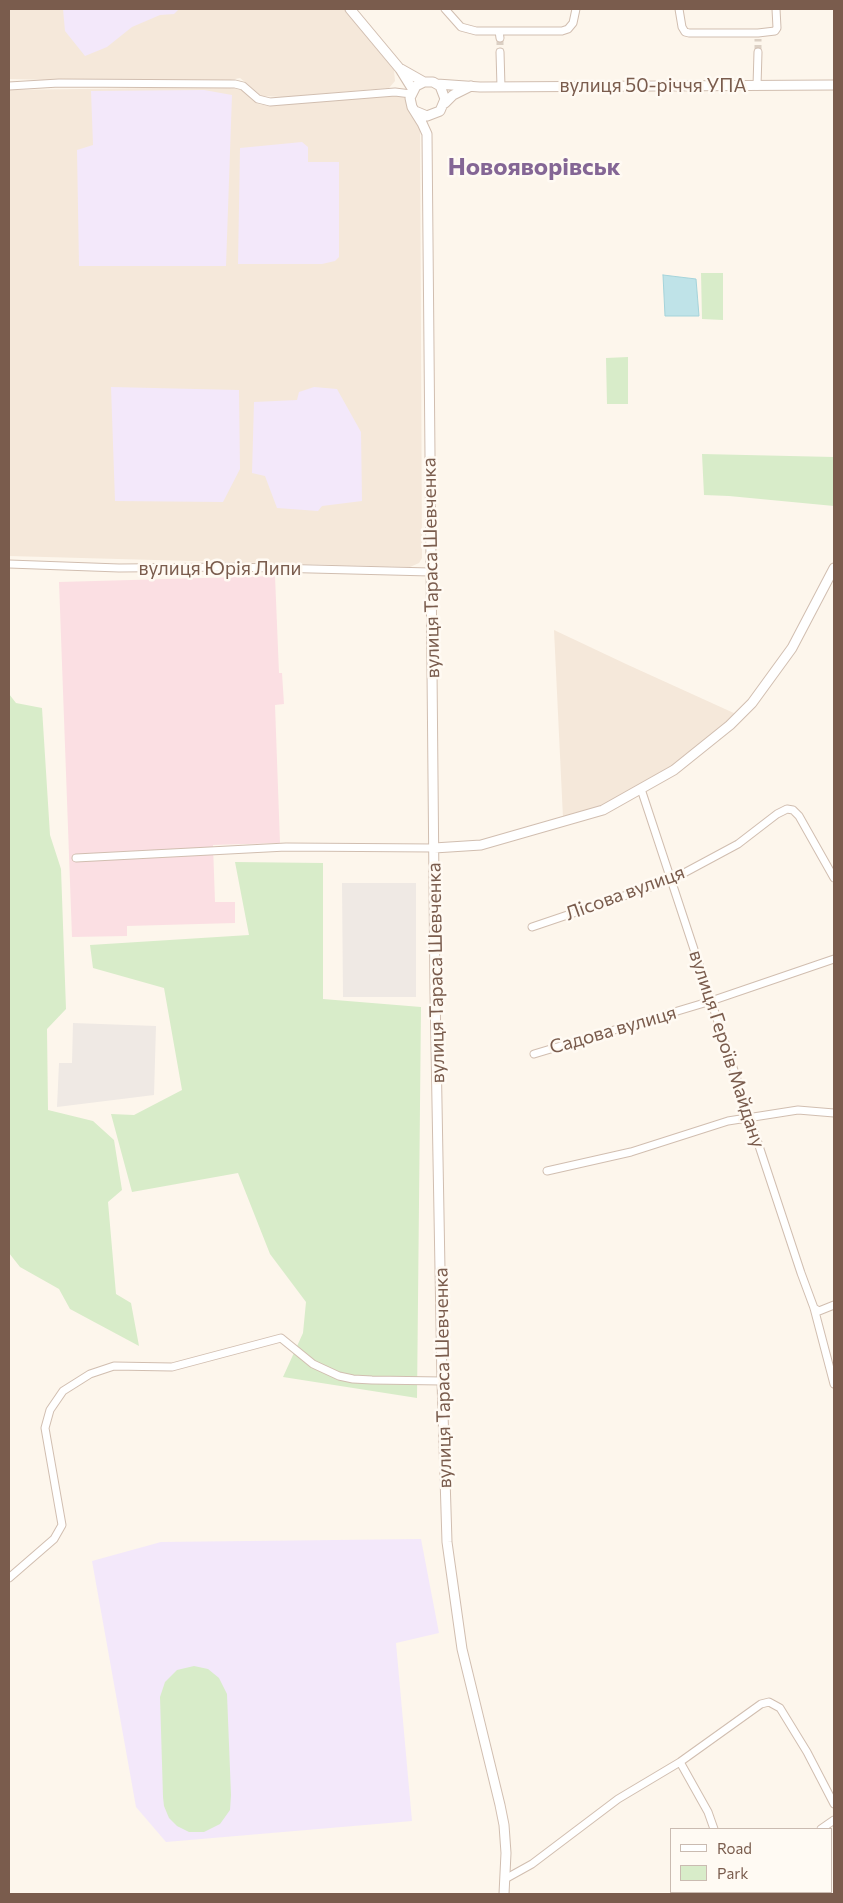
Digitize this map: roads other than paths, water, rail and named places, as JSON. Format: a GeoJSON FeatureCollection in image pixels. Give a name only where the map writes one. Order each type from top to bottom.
{"type":"FeatureCollection","features":[{"type":"Feature","properties":{"kind":"street"},"geometry":{"type":"LineString","coordinates":[[350,9],[400,69],[412,92],[411,103],[415,111],[423,116],[436,114],[458,92],[471,86]]}},
{"type":"Feature","properties":{"kind":"street"},"geometry":{"type":"LineString","coordinates":[[446,9],[461,26],[499,35],[568,29],[573,23],[576,9]]}},
{"type":"Feature","properties":{"kind":"street"},"geometry":{"type":"LineString","coordinates":[[679,9],[682,27],[685,32],[758,36],[775,31],[777,28],[776,9]]}},
{"type":"Feature","properties":{"kind":"street"},"geometry":{"type":"LineString","coordinates":[[500,52],[501,87]]}},
{"type":"Feature","properties":{"kind":"street"},"geometry":{"type":"LineString","coordinates":[[758,52],[758,86]]}},
{"type":"Feature","properties":{"kind":"street"},"geometry":{"type":"LineString","coordinates":[[400,69],[424,82],[437,84],[443,90],[445,104]]}},
{"type":"Feature","properties":{"kind":"street"},"geometry":{"type":"LineString","coordinates":[[9,86],[58,83],[235,84],[243,86],[258,99],[270,102],[412,92],[424,82]]}},
{"type":"Feature","properties":{"kind":"street","name":"вулиця 50-річчя УПА"},"geometry":{"type":"LineString","coordinates":[[437,84],[501,87],[834,85]]}},
{"type":"Feature","properties":{"kind":"street","name":"вулиця Тараса Шевченка"},"geometry":{"type":"LineString","coordinates":[[415,111],[427,134]]}},
{"type":"Feature","properties":{"kind":"street","name":"вулиця Тараса Шевченка"},"geometry":{"type":"LineString","coordinates":[[436,114],[427,134],[430,572],[442,1381],[447,1542],[462,1649],[500,1805],[506,1853],[504,1894]]}},
{"type":"Feature","properties":{"kind":"street","name":"вулиця Юрія Липи"},"geometry":{"type":"LineString","coordinates":[[9,564],[119,568],[233,567],[430,572]]}},
{"type":"Feature","properties":{"kind":"street"},"geometry":{"type":"LineString","coordinates":[[76,858],[286,847],[434,848],[481,845],[604,810],[674,770],[730,725],[752,703],[792,648],[834,568]]}},
{"type":"Feature","properties":{"kind":"street","name":"вулиця Героїв Майдану"},"geometry":{"type":"LineString","coordinates":[[640,789],[814,1308],[834,1384]]}},
{"type":"Feature","properties":{"kind":"street","name":"Лісова вулиця"},"geometry":{"type":"LineString","coordinates":[[532,927],[671,880],[738,844],[777,814],[787,809],[793,810],[800,816],[834,878]]}},
{"type":"Feature","properties":{"kind":"street","name":"Садова вулиця"},"geometry":{"type":"LineString","coordinates":[[534,1054],[711,1001],[834,959]]}},
{"type":"Feature","properties":{"kind":"street"},"geometry":{"type":"LineString","coordinates":[[547,1171],[631,1152],[728,1121],[798,1110],[834,1113]]}},
{"type":"Feature","properties":{"kind":"street"},"geometry":{"type":"LineString","coordinates":[[814,1308],[819,1310],[834,1305]]}},
{"type":"Feature","properties":{"kind":"street"},"geometry":{"type":"LineString","coordinates":[[9,1578],[54,1539],[62,1524],[45,1428],[50,1410],[63,1391],[90,1374],[114,1366],[172,1367],[282,1338],[314,1364],[339,1376],[372,1380],[442,1381]]}},
{"type":"Feature","properties":{"kind":"street"},"geometry":{"type":"LineString","coordinates":[[505,1879],[532,1864],[618,1799],[680,1762],[761,1704],[769,1702],[780,1708],[834,1804]]}},
{"type":"Feature","properties":{"kind":"street"},"geometry":{"type":"LineString","coordinates":[[680,1762],[708,1812],[714,1828]]}},
{"type":"Feature","properties":{"kind":"street"},"geometry":{"type":"LineString","coordinates":[[822,1828],[834,1820]]}},
{"type":"Feature","properties":{"kind":"water"},"geometry":{"type":"Polygon","coordinates":[[[663,275],[696,279],[699,316],[665,316],[663,275]]]}},
{"type":"Feature","properties":{"kind":"tunnel"},"geometry":{"type":"LineString","coordinates":[[500,38],[500,52]]}},
{"type":"Feature","properties":{"kind":"tunnel"},"geometry":{"type":"LineString","coordinates":[[758,39],[758,52]]}},
{"type":"Feature","properties":{"kind":"district","name":"Новояворівськ"},"geometry":{"type":"Point","coordinates":[534,167]}}]}
